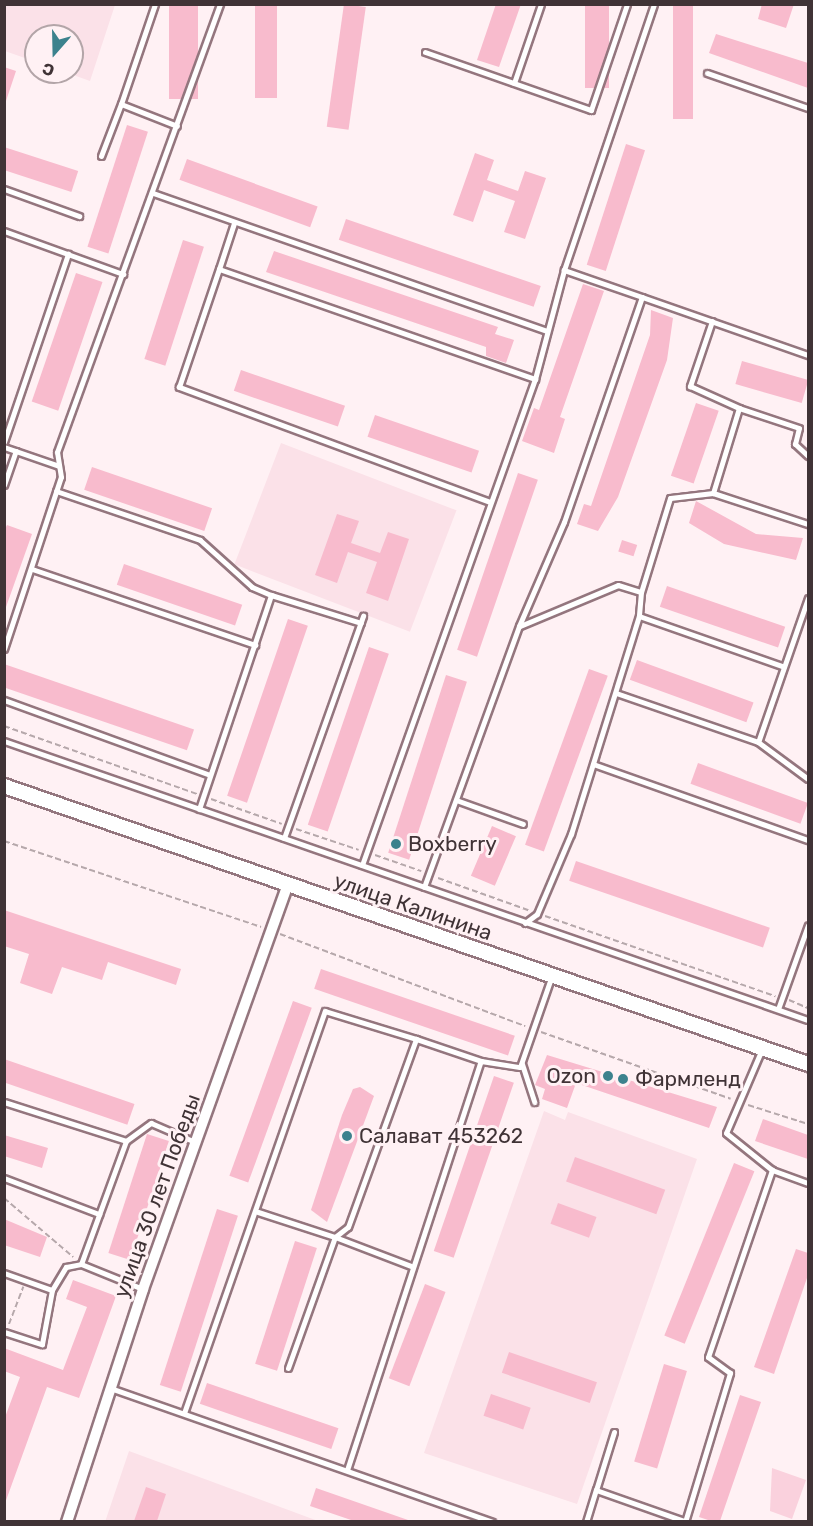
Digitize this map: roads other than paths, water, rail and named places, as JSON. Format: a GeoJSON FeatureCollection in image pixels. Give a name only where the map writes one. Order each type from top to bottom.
{"type":"FeatureCollection","features":[{"type":"Feature","properties":{"kind":"street","name":"улица Калинина"},"geometry":{"type":"LineString","coordinates":[[4,786],[551,978],[808,1064]]}},
{"type":"Feature","properties":{"kind":"street","name":"улица 30 лет Победы"},"geometry":{"type":"LineString","coordinates":[[67,1521],[143,1289],[288,885]]}},
{"type":"Feature","properties":{"kind":"lane"},"geometry":{"type":"LineString","coordinates":[[101,156],[154,4]]}},
{"type":"Feature","properties":{"kind":"lane"},"geometry":{"type":"LineString","coordinates":[[4,649],[56,491],[59,466],[57,452],[220,4]]}},
{"type":"Feature","properties":{"kind":"lane"},"geometry":{"type":"LineString","coordinates":[[514,83],[541,4]]}},
{"type":"Feature","properties":{"kind":"lane"},"geometry":{"type":"LineString","coordinates":[[425,52],[591,110],[627,4]]}},
{"type":"Feature","properties":{"kind":"lane"},"geometry":{"type":"LineString","coordinates":[[362,865],[535,379],[564,270],[654,4]]}},
{"type":"Feature","properties":{"kind":"lane"},"geometry":{"type":"LineString","coordinates":[[707,73],[808,108]]}},
{"type":"Feature","properties":{"kind":"lane"},"geometry":{"type":"LineString","coordinates":[[121,104],[177,126]]}},
{"type":"Feature","properties":{"kind":"lane"},"geometry":{"type":"LineString","coordinates":[[4,189],[79,216]]}},
{"type":"Feature","properties":{"kind":"lane"},"geometry":{"type":"LineString","coordinates":[[153,193],[546,331]]}},
{"type":"Feature","properties":{"kind":"lane"},"geometry":{"type":"LineString","coordinates":[[234,223],[179,387],[490,502]]}},
{"type":"Feature","properties":{"kind":"lane"},"geometry":{"type":"LineString","coordinates":[[4,231],[123,274]]}},
{"type":"Feature","properties":{"kind":"lane"},"geometry":{"type":"LineString","coordinates":[[4,442],[68,254]]}},
{"type":"Feature","properties":{"kind":"lane"},"geometry":{"type":"LineString","coordinates":[[219,269],[535,379]]}},
{"type":"Feature","properties":{"kind":"lane"},"geometry":{"type":"LineString","coordinates":[[564,270],[808,355]]}},
{"type":"Feature","properties":{"kind":"lane"},"geometry":{"type":"LineString","coordinates":[[424,887],[519,626],[564,522],[642,297]]}},
{"type":"Feature","properties":{"kind":"lane"},"geometry":{"type":"LineString","coordinates":[[712,321],[690,386],[739,408],[799,428],[795,444],[808,456]]}},
{"type":"Feature","properties":{"kind":"lane"},"geometry":{"type":"LineString","coordinates":[[712,493],[739,408]]}},
{"type":"Feature","properties":{"kind":"lane"},"geometry":{"type":"LineString","coordinates":[[4,417],[12,420]]}},
{"type":"Feature","properties":{"kind":"lane"},"geometry":{"type":"LineString","coordinates":[[4,447],[59,466]]}},
{"type":"Feature","properties":{"kind":"lane"},"geometry":{"type":"LineString","coordinates":[[4,485],[16,451]]}},
{"type":"Feature","properties":{"kind":"lane"},"geometry":{"type":"LineString","coordinates":[[56,491],[200,540],[252,587],[361,623]]}},
{"type":"Feature","properties":{"kind":"lane"},"geometry":{"type":"LineString","coordinates":[[525,923],[537,914],[593,764],[639,616],[641,592],[670,498],[712,493],[808,524]]}},
{"type":"Feature","properties":{"kind":"lane"},"geometry":{"type":"LineString","coordinates":[[32,569],[255,645]]}},
{"type":"Feature","properties":{"kind":"lane"},"geometry":{"type":"LineString","coordinates":[[519,626],[618,585],[641,592]]}},
{"type":"Feature","properties":{"kind":"lane"},"geometry":{"type":"LineString","coordinates":[[200,809],[271,595]]}},
{"type":"Feature","properties":{"kind":"lane"},"geometry":{"type":"LineString","coordinates":[[758,742],[782,666],[806,615],[808,598]]}},
{"type":"Feature","properties":{"kind":"lane"},"geometry":{"type":"LineString","coordinates":[[284,838],[363,616]]}},
{"type":"Feature","properties":{"kind":"lane"},"geometry":{"type":"LineString","coordinates":[[639,616],[782,666]]}},
{"type":"Feature","properties":{"kind":"lane"},"geometry":{"type":"LineString","coordinates":[[616,693],[758,742],[808,779]]}},
{"type":"Feature","properties":{"kind":"lane"},"geometry":{"type":"LineString","coordinates":[[4,700],[210,775]]}},
{"type":"Feature","properties":{"kind":"lane"},"geometry":{"type":"LineString","coordinates":[[4,741],[808,1020]]}},
{"type":"Feature","properties":{"kind":"lane"},"geometry":{"type":"LineString","coordinates":[[593,764],[808,840]]}},
{"type":"Feature","properties":{"kind":"lane"},"geometry":{"type":"LineString","coordinates":[[456,800],[523,824]]}},
{"type":"Feature","properties":{"kind":"lane"},"geometry":{"type":"LineString","coordinates":[[778,1009],[808,925]]}},
{"type":"Feature","properties":{"kind":"lane"},"geometry":{"type":"LineString","coordinates":[[534,1102],[522,1064],[536,1030],[551,978]]}},
{"type":"Feature","properties":{"kind":"lane"},"geometry":{"type":"LineString","coordinates":[[184,1413],[258,1212],[325,1011],[481,1061],[522,1064]]}},
{"type":"Feature","properties":{"kind":"lane"},"geometry":{"type":"LineString","coordinates":[[288,1368],[335,1237],[348,1227],[416,1039]]}},
{"type":"Feature","properties":{"kind":"lane"},"geometry":{"type":"LineString","coordinates":[[762,1049],[743,1103],[726,1133],[772,1170],[808,1183]]}},
{"type":"Feature","properties":{"kind":"lane"},"geometry":{"type":"LineString","coordinates":[[347,1470],[411,1266],[481,1061]]}},
{"type":"Feature","properties":{"kind":"lane"},"geometry":{"type":"LineString","coordinates":[[4,1102],[126,1141]]}},
{"type":"Feature","properties":{"kind":"lane"},"geometry":{"type":"LineString","coordinates":[[81,1264],[126,1141],[151,1123],[197,1142]]}},
{"type":"Feature","properties":{"kind":"lane"},"geometry":{"type":"LineString","coordinates":[[596,1490],[685,1521],[730,1373],[708,1357],[772,1170]]}},
{"type":"Feature","properties":{"kind":"lane"},"geometry":{"type":"LineString","coordinates":[[4,1178],[99,1214]]}},
{"type":"Feature","properties":{"kind":"lane"},"geometry":{"type":"LineString","coordinates":[[258,1212],[335,1237],[411,1266]]}},
{"type":"Feature","properties":{"kind":"lane"},"geometry":{"type":"LineString","coordinates":[[5,1332],[42,1344],[52,1290],[66,1267],[81,1264],[143,1289]]}},
{"type":"Feature","properties":{"kind":"lane"},"geometry":{"type":"LineString","coordinates":[[4,1274],[52,1290]]}},
{"type":"Feature","properties":{"kind":"lane"},"geometry":{"type":"LineString","coordinates":[[110,1388],[492,1521]]}},
{"type":"Feature","properties":{"kind":"lane"},"geometry":{"type":"LineString","coordinates":[[585,1521],[614,1432]]}},
{"type":"Feature","properties":{"kind":"place","name":"Boxberry"},"geometry":{"type":"Point","coordinates":[396,844]}},
{"type":"Feature","properties":{"kind":"place","name":"Ozon"},"geometry":{"type":"Point","coordinates":[608,1076]}},
{"type":"Feature","properties":{"kind":"place","name":"Фармленд"},"geometry":{"type":"Point","coordinates":[623,1079]}},
{"type":"Feature","properties":{"kind":"place","name":"Салават 453262"},"geometry":{"type":"Point","coordinates":[347,1136]}}]}
